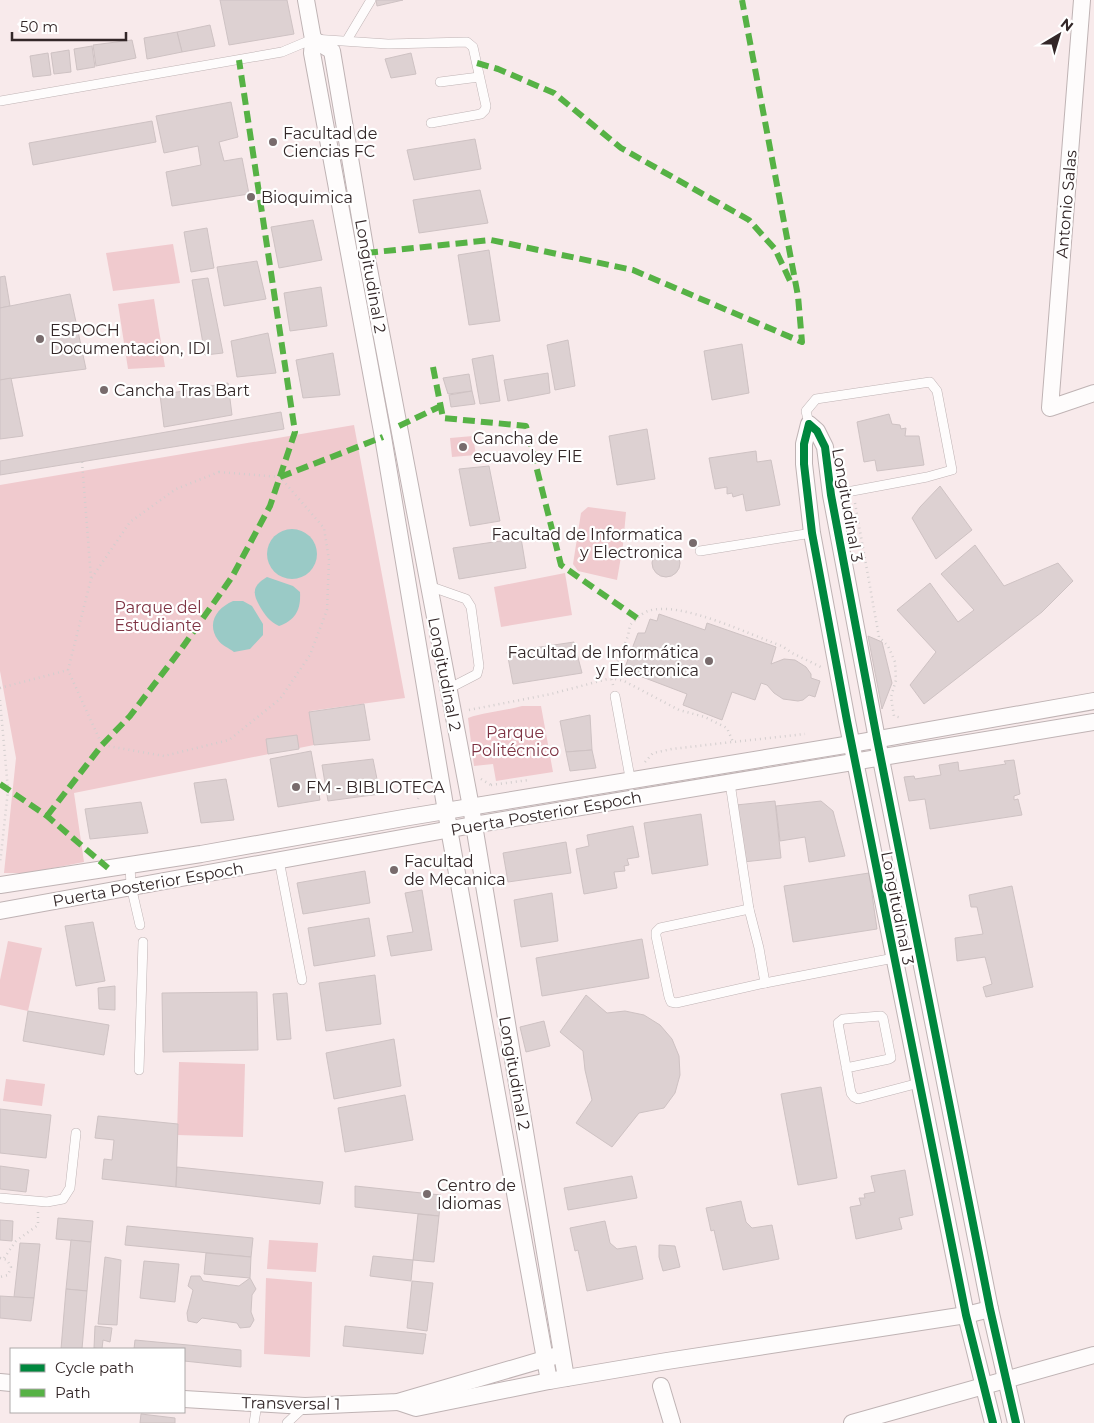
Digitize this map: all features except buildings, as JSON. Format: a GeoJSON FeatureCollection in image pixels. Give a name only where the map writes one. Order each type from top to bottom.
{"type":"FeatureCollection","features":[{"type":"Feature","properties":{"kind":"street","name":"Longitudinal 2"},"geometry":{"type":"LineString","coordinates":[[306,0],[313,39],[312,53],[372,376],[449,829],[549,1381]]}},
{"type":"Feature","properties":{"kind":"street","name":"Antonio Salas"},"geometry":{"type":"LineString","coordinates":[[1082,0],[1086,48],[1050,408],[1094,394]]}},
{"type":"Feature","properties":{"kind":"street","name":"Longitudinal 2"},"geometry":{"type":"LineString","coordinates":[[313,39],[332,51],[366,253],[470,807],[566,1378]]}},
{"type":"Feature","properties":{"kind":"street"},"geometry":{"type":"LineString","coordinates":[[372,376],[389,372]]}},
{"type":"Feature","properties":{"kind":"street","name":"Longitudinal 3"},"geometry":{"type":"LineString","coordinates":[[993,1423],[968,1323],[851,744],[812,533],[804,464],[804,444],[809,424],[817,431],[825,447],[831,495],[876,738],[992,1317],[1016,1423]]}},
{"type":"Feature","properties":{"kind":"street","name":"Puerta Posterior Espoch"},"geometry":{"type":"LineString","coordinates":[[0,885],[493,804],[629,773],[851,744],[876,738],[1094,701]]}},
{"type":"Feature","properties":{"kind":"street","name":"Puerta Posterior Espoch"},"geometry":{"type":"LineString","coordinates":[[0,911],[449,829],[1094,722]]}},
{"type":"Feature","properties":{"kind":"street"},"geometry":{"type":"LineString","coordinates":[[482,1010],[504,1007]]}},
{"type":"Feature","properties":{"kind":"street","name":"Transversal 1"},"geometry":{"type":"LineString","coordinates":[[398,1402],[416,1408],[549,1381],[668,1361],[968,1323],[992,1317]]}},
{"type":"Feature","properties":{"kind":"street","name":"Transversal 1"},"geometry":{"type":"LineString","coordinates":[[185,1399],[305,1406],[398,1402],[562,1354]]}},
{"type":"Feature","properties":{"kind":"street"},"geometry":{"type":"LineString","coordinates":[[852,1423],[1094,1355]]}},
{"type":"Feature","properties":{"kind":"street"},"geometry":{"type":"LineString","coordinates":[[661,1386],[672,1423]]}},
{"type":"Feature","properties":{"kind":"lane"},"geometry":{"type":"LineString","coordinates":[[347,40],[371,0]]}},
{"type":"Feature","properties":{"kind":"lane"},"geometry":{"type":"LineString","coordinates":[[0,101],[282,52],[313,39],[388,44],[467,42],[473,47],[486,106],[485,110],[481,114],[431,123]]}},
{"type":"Feature","properties":{"kind":"lane"},"geometry":{"type":"LineString","coordinates":[[440,82],[479,77]]}},
{"type":"Feature","properties":{"kind":"lane"},"geometry":{"type":"LineString","coordinates":[[809,424],[806,411],[816,399],[930,382],[937,391],[952,470],[927,477],[831,495]]}},
{"type":"Feature","properties":{"kind":"lane"},"geometry":{"type":"LineString","coordinates":[[700,551],[812,533]]}},
{"type":"Feature","properties":{"kind":"lane"},"geometry":{"type":"LineString","coordinates":[[429,586],[466,599],[471,607],[479,666],[477,674],[448,690]]}},
{"type":"Feature","properties":{"kind":"lane"},"geometry":{"type":"LineString","coordinates":[[615,696],[635,798]]}},
{"type":"Feature","properties":{"kind":"lane"},"geometry":{"type":"LineString","coordinates":[[730,782],[749,909],[759,948],[765,983]]}},
{"type":"Feature","properties":{"kind":"lane"},"geometry":{"type":"LineString","coordinates":[[279,860],[302,980]]}},
{"type":"Feature","properties":{"kind":"lane"},"geometry":{"type":"LineString","coordinates":[[130,865],[131,886],[140,925]]}},
{"type":"Feature","properties":{"kind":"lane"},"geometry":{"type":"LineString","coordinates":[[749,909],[660,928],[656,932],[671,1002],[676,1003],[765,983],[894,958],[919,950]]}},
{"type":"Feature","properties":{"kind":"lane"},"geometry":{"type":"LineString","coordinates":[[139,1070],[143,942]]}},
{"type":"Feature","properties":{"kind":"lane"},"geometry":{"type":"LineString","coordinates":[[846,1068],[891,1058],[881,1016],[843,1019],[838,1023],[846,1068],[851,1093],[858,1099],[920,1083]]}},
{"type":"Feature","properties":{"kind":"lane"},"geometry":{"type":"LineString","coordinates":[[0,1198],[39,1202],[63,1199],[70,1188],[76,1133]]}},
{"type":"Feature","properties":{"kind":"lane"},"geometry":{"type":"LineString","coordinates":[[254,1423],[257,1404]]}},
{"type":"Feature","properties":{"kind":"lane"},"geometry":{"type":"LineString","coordinates":[[287,1423],[305,1406]]}},
{"type":"Feature","properties":{"kind":"path"},"geometry":{"type":"LineString","coordinates":[[82,462],[91,579],[68,670],[102,746],[164,756],[230,740],[280,699],[310,655],[328,610],[329,560],[324,528],[280,477],[219,472],[176,489],[130,522],[91,579]]}},
{"type":"Feature","properties":{"kind":"path"},"geometry":{"type":"LineString","coordinates":[[853,492],[879,637],[888,646],[895,662],[896,680],[891,697],[894,716],[905,719]]}},
{"type":"Feature","properties":{"kind":"path"},"geometry":{"type":"LineString","coordinates":[[615,696],[611,678],[628,636],[630,625],[648,611],[664,608],[680,609],[696,614],[782,646],[792,653],[827,669]]}},
{"type":"Feature","properties":{"kind":"path"},"geometry":{"type":"LineString","coordinates":[[0,688],[68,670]]}},
{"type":"Feature","properties":{"kind":"path"},"geometry":{"type":"LineString","coordinates":[[464,711],[551,694],[611,678],[624,681],[679,710],[705,717],[728,728],[733,742]]}},
{"type":"Feature","properties":{"kind":"path"},"geometry":{"type":"LineString","coordinates":[[0,700],[8,790],[0,864]]}},
{"type":"Feature","properties":{"kind":"path"},"geometry":{"type":"LineString","coordinates":[[629,773],[647,761],[653,753],[672,748],[812,734]]}},
{"type":"Feature","properties":{"kind":"path"},"geometry":{"type":"LineString","coordinates":[[412,800],[418,799],[427,782],[441,776]]}},
{"type":"Feature","properties":{"kind":"path"},"geometry":{"type":"LineString","coordinates":[[479,777],[491,785],[530,780]]}},
{"type":"Feature","properties":{"kind":"path"},"geometry":{"type":"LineString","coordinates":[[491,785],[493,804]]}},
{"type":"Feature","properties":{"kind":"path"},"geometry":{"type":"LineString","coordinates":[[0,1277],[8,1275],[10,1272],[10,1263],[2,1258],[16,1241],[38,1226],[39,1202]]}},
{"type":"Feature","properties":{"kind":"green space"},"geometry":{"type":"Polygon","coordinates":[[[173,244],[180,283],[113,291],[106,253],[173,244]]]}},
{"type":"Feature","properties":{"kind":"green space"},"geometry":{"type":"Polygon","coordinates":[[[154,299],[165,367],[128,369],[118,304],[154,299]]]}},
{"type":"Feature","properties":{"kind":"green space","name":"Parque del Estudiante"},"geometry":{"type":"Polygon","coordinates":[[[354,425],[405,698],[310,711],[314,745],[74,793],[84,862],[27,873],[4,873],[16,758],[0,671],[0,485],[354,425]]]}},
{"type":"Feature","properties":{"kind":"green space","name":"Cancha de ecuavoley FIE"},"geometry":{"type":"Polygon","coordinates":[[[473,436],[476,455],[452,457],[450,438],[473,436]]]}},
{"type":"Feature","properties":{"kind":"green space"},"geometry":{"type":"Polygon","coordinates":[[[588,507],[626,512],[617,580],[578,571],[573,564],[581,513],[588,507]]]}},
{"type":"Feature","properties":{"kind":"green space"},"geometry":{"type":"Polygon","coordinates":[[[565,573],[572,615],[501,627],[494,587],[565,573]]]}},
{"type":"Feature","properties":{"kind":"green space","name":"Parque Politécnico"},"geometry":{"type":"Polygon","coordinates":[[[522,706],[541,706],[553,772],[496,781],[493,764],[474,766],[468,718],[522,706]]]}},
{"type":"Feature","properties":{"kind":"green space"},"geometry":{"type":"Polygon","coordinates":[[[8,941],[42,948],[28,1011],[0,1005],[0,980],[8,941]]]}},
{"type":"Feature","properties":{"kind":"green space"},"geometry":{"type":"Polygon","coordinates":[[[179,1062],[245,1064],[243,1137],[177,1135],[179,1062]]]}},
{"type":"Feature","properties":{"kind":"green space"},"geometry":{"type":"Polygon","coordinates":[[[6,1079],[45,1084],[42,1106],[3,1101],[6,1079]]]}},
{"type":"Feature","properties":{"kind":"green space"},"geometry":{"type":"Polygon","coordinates":[[[269,1240],[318,1243],[316,1272],[267,1269],[269,1240]]]}},
{"type":"Feature","properties":{"kind":"green space"},"geometry":{"type":"Polygon","coordinates":[[[266,1278],[312,1282],[310,1357],[264,1354],[266,1278]]]}},
{"type":"Feature","properties":{"kind":"water"},"geometry":{"type":"Polygon","coordinates":[[[297,529],[310,536],[316,544],[316,564],[310,572],[302,578],[287,579],[274,572],[268,564],[267,549],[274,536],[282,530],[297,529]]]}},
{"type":"Feature","properties":{"kind":"water"},"geometry":{"type":"Polygon","coordinates":[[[267,577],[293,586],[300,592],[300,604],[296,613],[290,621],[279,626],[266,615],[255,596],[258,584],[267,577]]]}},
{"type":"Feature","properties":{"kind":"water"},"geometry":{"type":"Polygon","coordinates":[[[233,601],[243,601],[252,606],[263,624],[263,635],[250,649],[234,652],[219,642],[213,628],[213,622],[218,612],[233,601]]]}},
{"type":"Feature","properties":{"kind":"marked path"},"geometry":{"type":"LineString","coordinates":[[366,253],[491,240],[633,270],[802,342],[798,296],[742,0]]}},
{"type":"Feature","properties":{"kind":"marked path"},"geometry":{"type":"LineString","coordinates":[[47,816],[102,745],[130,716],[182,648],[232,577],[270,506],[295,432],[239,60]]}},
{"type":"Feature","properties":{"kind":"marked path"},"geometry":{"type":"LineString","coordinates":[[477,63],[498,69],[554,93],[621,148],[749,220],[775,249],[792,285]]}},
{"type":"Feature","properties":{"kind":"marked path"},"geometry":{"type":"LineString","coordinates":[[433,367],[443,418],[526,426],[561,565],[637,618]]}},
{"type":"Feature","properties":{"kind":"marked path"},"geometry":{"type":"LineString","coordinates":[[399,426],[441,406]]}},
{"type":"Feature","properties":{"kind":"marked path"},"geometry":{"type":"LineString","coordinates":[[280,477],[383,437]]}},
{"type":"Feature","properties":{"kind":"marked path"},"geometry":{"type":"LineString","coordinates":[[0,784],[47,816],[108,868]]}},
{"type":"Feature","properties":{"kind":"cycle path"},"geometry":{"type":"LineString","coordinates":[[993,1423],[966,1315],[847,721],[812,533],[804,464],[804,444],[809,424],[817,431],[825,447],[831,495],[877,739],[990,1309],[1016,1423]]}},
{"type":"Feature","properties":{"kind":"place","name":"Facultad de Ciencias FC"},"geometry":{"type":"Point","coordinates":[273,142]}},
{"type":"Feature","properties":{"kind":"place","name":"Bioquimica"},"geometry":{"type":"Point","coordinates":[251,197]}},
{"type":"Feature","properties":{"kind":"place","name":"ESPOCH Documentacion, IDI"},"geometry":{"type":"Point","coordinates":[40,339]}},
{"type":"Feature","properties":{"kind":"place","name":"Cancha Tras Bart"},"geometry":{"type":"Point","coordinates":[104,390]}},
{"type":"Feature","properties":{"kind":"place","name":"Cancha de ecuavoley FIE"},"geometry":{"type":"Point","coordinates":[463,447]}},
{"type":"Feature","properties":{"kind":"place","name":"Facultad de Informatica y Electronica"},"geometry":{"type":"Point","coordinates":[693,543]}},
{"type":"Feature","properties":{"kind":"place","name":"Facultad de Informática y Electronica"},"geometry":{"type":"Point","coordinates":[709,661]}},
{"type":"Feature","properties":{"kind":"place","name":"FM - BIBLIOTECA"},"geometry":{"type":"Point","coordinates":[296,787]}},
{"type":"Feature","properties":{"kind":"place","name":"Facultad de Mecanica"},"geometry":{"type":"Point","coordinates":[394,870]}},
{"type":"Feature","properties":{"kind":"place","name":"Centro de Idiomas"},"geometry":{"type":"Point","coordinates":[427,1194]}}]}
